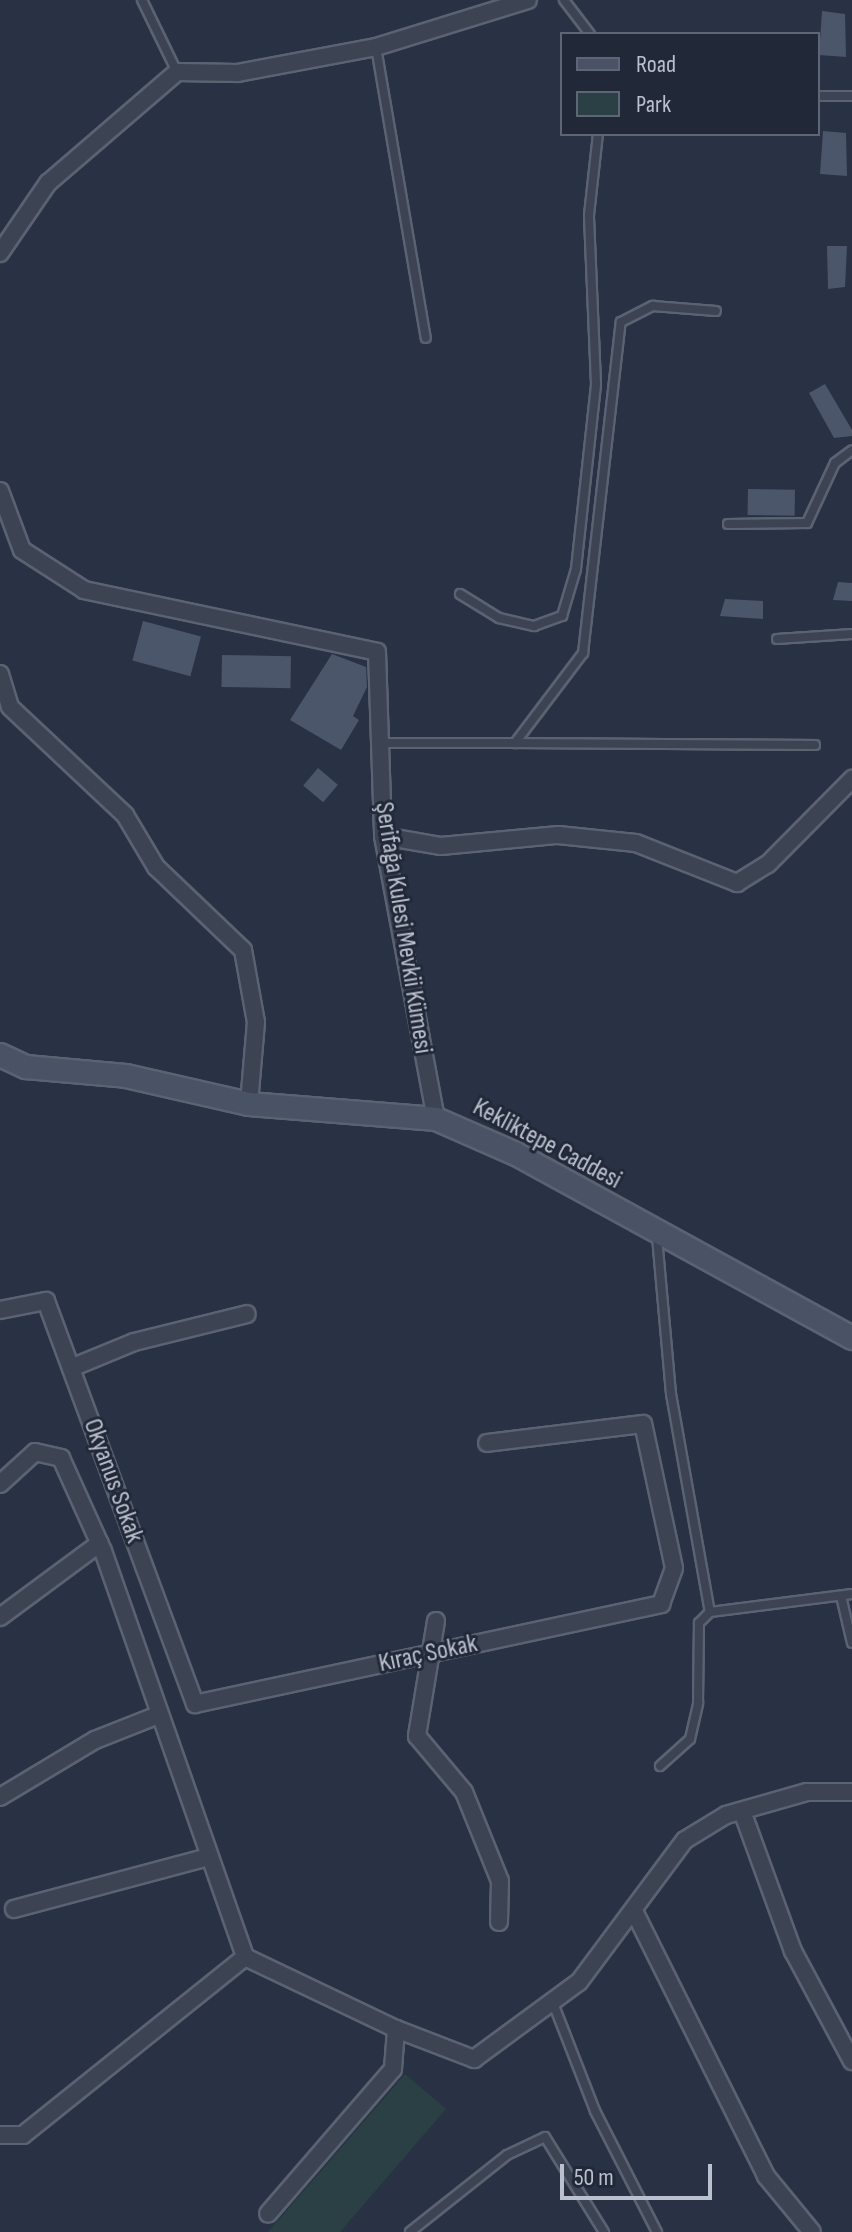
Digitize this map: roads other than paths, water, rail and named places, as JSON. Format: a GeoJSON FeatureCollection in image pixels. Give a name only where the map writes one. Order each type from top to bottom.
{"type":"FeatureCollection","features":[{"type":"Feature","properties":{"kind":"street"},"geometry":{"type":"LineString","coordinates":[[0,253],[48,183],[177,72],[238,73],[376,47],[528,0]]}},
{"type":"Feature","properties":{"kind":"street","name":"Şerifağa Kulesi Mevkii Kümesi"},"geometry":{"type":"LineString","coordinates":[[0,491],[22,550],[84,590],[377,652],[383,836],[436,1119]]}},
{"type":"Feature","properties":{"kind":"street"},"geometry":{"type":"LineString","coordinates":[[0,674],[10,707],[125,815],[156,867],[243,950],[256,1022],[249,1104]]}},
{"type":"Feature","properties":{"kind":"street"},"geometry":{"type":"LineString","coordinates":[[383,836],[441,846],[558,835],[636,843],[737,883],[768,864],[852,779]]}},
{"type":"Feature","properties":{"kind":"street","name":"Kekliktepe Caddesi"},"geometry":{"type":"LineString","coordinates":[[0,1055],[26,1067],[126,1076],[249,1104],[436,1119],[516,1154],[657,1237],[852,1338]]}},
{"type":"Feature","properties":{"kind":"street","name":"Okyanus Sokak"},"geometry":{"type":"LineString","coordinates":[[0,1310],[46,1301],[195,1704]]}},
{"type":"Feature","properties":{"kind":"street"},"geometry":{"type":"LineString","coordinates":[[71,1368],[134,1342],[247,1314]]}},
{"type":"Feature","properties":{"kind":"street","name":"Kıraç Sokak"},"geometry":{"type":"LineString","coordinates":[[195,1704],[661,1604],[674,1568],[643,1424],[487,1443]]}},
{"type":"Feature","properties":{"kind":"street"},"geometry":{"type":"LineString","coordinates":[[0,1484],[35,1452],[61,1458],[100,1543],[245,1957],[396,2029],[474,2059],[553,2003],[635,1913],[685,1840],[742,1811],[807,1792],[852,1792]]}},
{"type":"Feature","properties":{"kind":"street"},"geometry":{"type":"LineString","coordinates":[[0,1617],[100,1543]]}},
{"type":"Feature","properties":{"kind":"street"},"geometry":{"type":"LineString","coordinates":[[436,1621],[417,1736],[464,1792],[500,1881],[499,1922]]}},
{"type":"Feature","properties":{"kind":"street"},"geometry":{"type":"LineString","coordinates":[[0,1797],[95,1740],[158,1715]]}},
{"type":"Feature","properties":{"kind":"street"},"geometry":{"type":"LineString","coordinates":[[742,1811],[793,1951],[852,2061]]}},
{"type":"Feature","properties":{"kind":"street"},"geometry":{"type":"LineString","coordinates":[[14,1909],[208,1857]]}},
{"type":"Feature","properties":{"kind":"street"},"geometry":{"type":"LineString","coordinates":[[635,1913],[766,2176],[812,2232]]}},
{"type":"Feature","properties":{"kind":"street"},"geometry":{"type":"LineString","coordinates":[[0,2135],[23,2135],[245,1957]]}},
{"type":"Feature","properties":{"kind":"street"},"geometry":{"type":"LineString","coordinates":[[268,2214],[393,2069],[396,2029]]}},
{"type":"Feature","properties":{"kind":"lane"},"geometry":{"type":"LineString","coordinates":[[142,0],[177,72]]}},
{"type":"Feature","properties":{"kind":"lane"},"geometry":{"type":"LineString","coordinates":[[564,0],[588,32]]}},
{"type":"Feature","properties":{"kind":"lane"},"geometry":{"type":"LineString","coordinates":[[376,47],[426,338]]}},
{"type":"Feature","properties":{"kind":"lane"},"geometry":{"type":"LineString","coordinates":[[820,96],[852,96]]}},
{"type":"Feature","properties":{"kind":"lane"},"geometry":{"type":"LineString","coordinates":[[460,594],[499,618],[534,626],[562,616],[572,581],[596,384],[589,215],[598,136]]}},
{"type":"Feature","properties":{"kind":"lane"},"geometry":{"type":"LineString","coordinates":[[515,743],[583,653],[621,322],[653,306],[716,311]]}},
{"type":"Feature","properties":{"kind":"lane"},"geometry":{"type":"LineString","coordinates":[[728,524],[807,523],[835,463],[852,450]]}},
{"type":"Feature","properties":{"kind":"lane"},"geometry":{"type":"LineString","coordinates":[[777,639],[852,634]]}},
{"type":"Feature","properties":{"kind":"lane"},"geometry":{"type":"LineString","coordinates":[[380,743],[815,745]]}},
{"type":"Feature","properties":{"kind":"lane"},"geometry":{"type":"LineString","coordinates":[[657,1237],[671,1394],[710,1612]]}},
{"type":"Feature","properties":{"kind":"lane"},"geometry":{"type":"LineString","coordinates":[[660,1766],[690,1739],[698,1703],[699,1623],[710,1612],[852,1594]]}},
{"type":"Feature","properties":{"kind":"lane"},"geometry":{"type":"LineString","coordinates":[[841,1596],[852,1643]]}},
{"type":"Feature","properties":{"kind":"lane"},"geometry":{"type":"LineString","coordinates":[[553,2003],[595,2111],[657,2232]]}},
{"type":"Feature","properties":{"kind":"lane"},"geometry":{"type":"LineString","coordinates":[[410,2232],[507,2155],[545,2137],[604,2232]]}}]}
